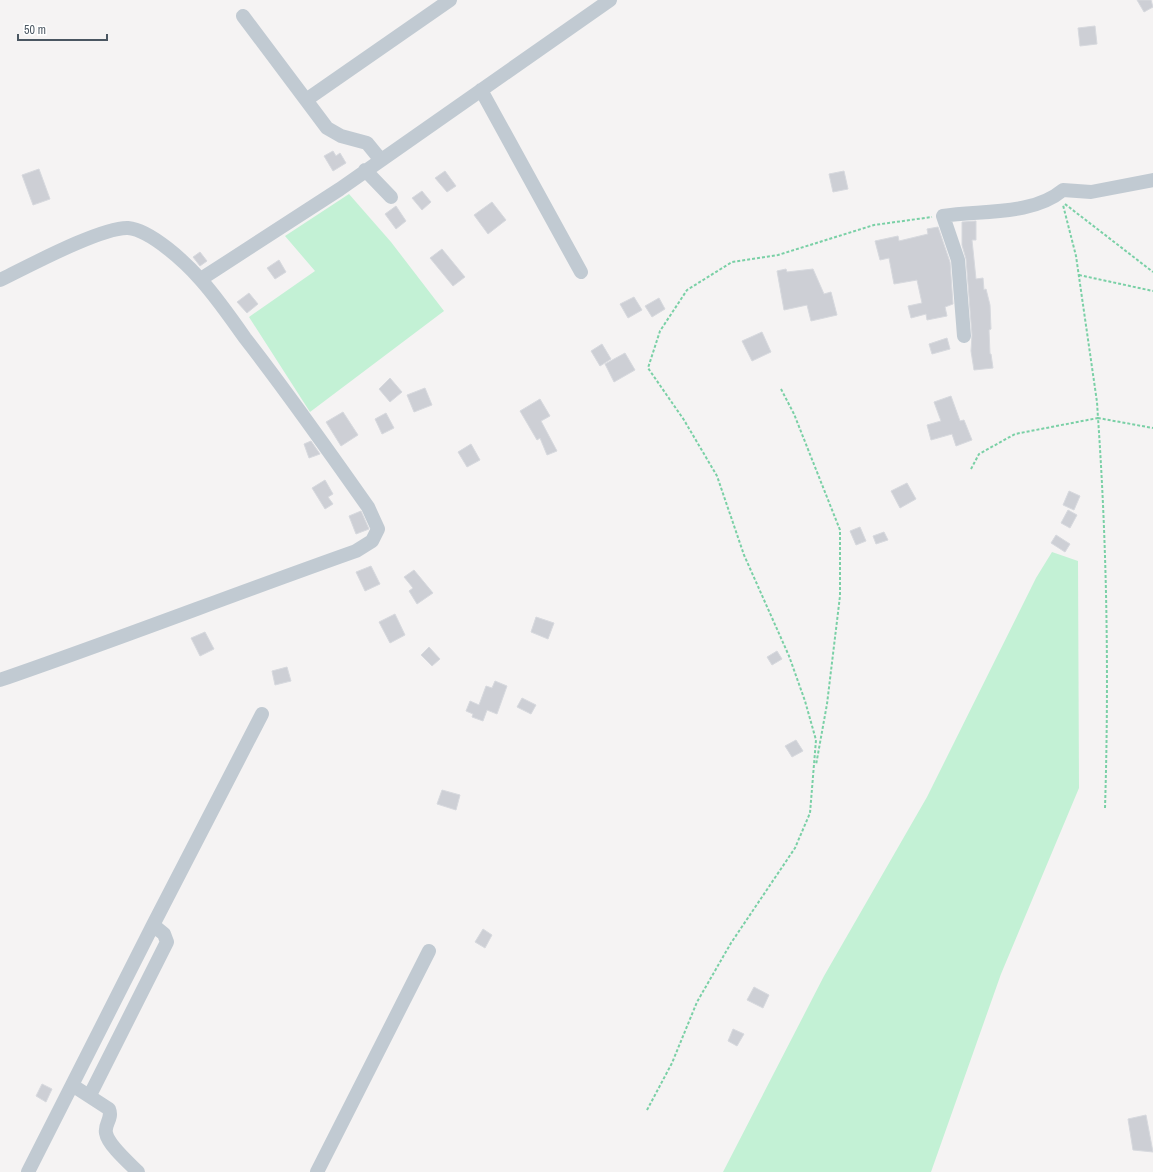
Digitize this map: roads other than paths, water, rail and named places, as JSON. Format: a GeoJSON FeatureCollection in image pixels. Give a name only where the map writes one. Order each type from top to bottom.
{"type":"FeatureCollection","features":[{"type":"Feature","properties":{"kind":"street"},"geometry":{"type":"LineString","coordinates":[[306,100],[450,0]]}},
{"type":"Feature","properties":{"kind":"street"},"geometry":{"type":"LineString","coordinates":[[200,279],[314,206],[610,0]]}},
{"type":"Feature","properties":{"kind":"street"},"geometry":{"type":"LineString","coordinates":[[243,16],[322,122],[333,133],[367,143],[380,159]]}},
{"type":"Feature","properties":{"kind":"street"},"geometry":{"type":"LineString","coordinates":[[481,90],[581,272]]}},
{"type":"Feature","properties":{"kind":"street"},"geometry":{"type":"LineString","coordinates":[[365,170],[391,197]]}},
{"type":"Feature","properties":{"kind":"street"},"geometry":{"type":"LineString","coordinates":[[964,336],[958,260],[943,216],[1020,208],[1052,199],[1063,190],[1091,192],[1153,180]]}},
{"type":"Feature","properties":{"kind":"street"},"geometry":{"type":"LineString","coordinates":[[0,280],[79,242],[118,228],[139,230],[149,236],[200,279],[278,381],[368,507],[378,529],[375,536],[368,544],[356,551],[219,600],[126,636],[0,680]]}},
{"type":"Feature","properties":{"kind":"street"},"geometry":{"type":"LineString","coordinates":[[28,1172],[262,714]]}},
{"type":"Feature","properties":{"kind":"street"},"geometry":{"type":"LineString","coordinates":[[90,1096],[166,942],[164,934],[153,925]]}},
{"type":"Feature","properties":{"kind":"street"},"geometry":{"type":"LineString","coordinates":[[317,1172],[429,951]]}},
{"type":"Feature","properties":{"kind":"street"},"geometry":{"type":"LineString","coordinates":[[72,1085],[108,1109],[110,1118],[106,1129],[109,1140],[138,1172]]}}]}
